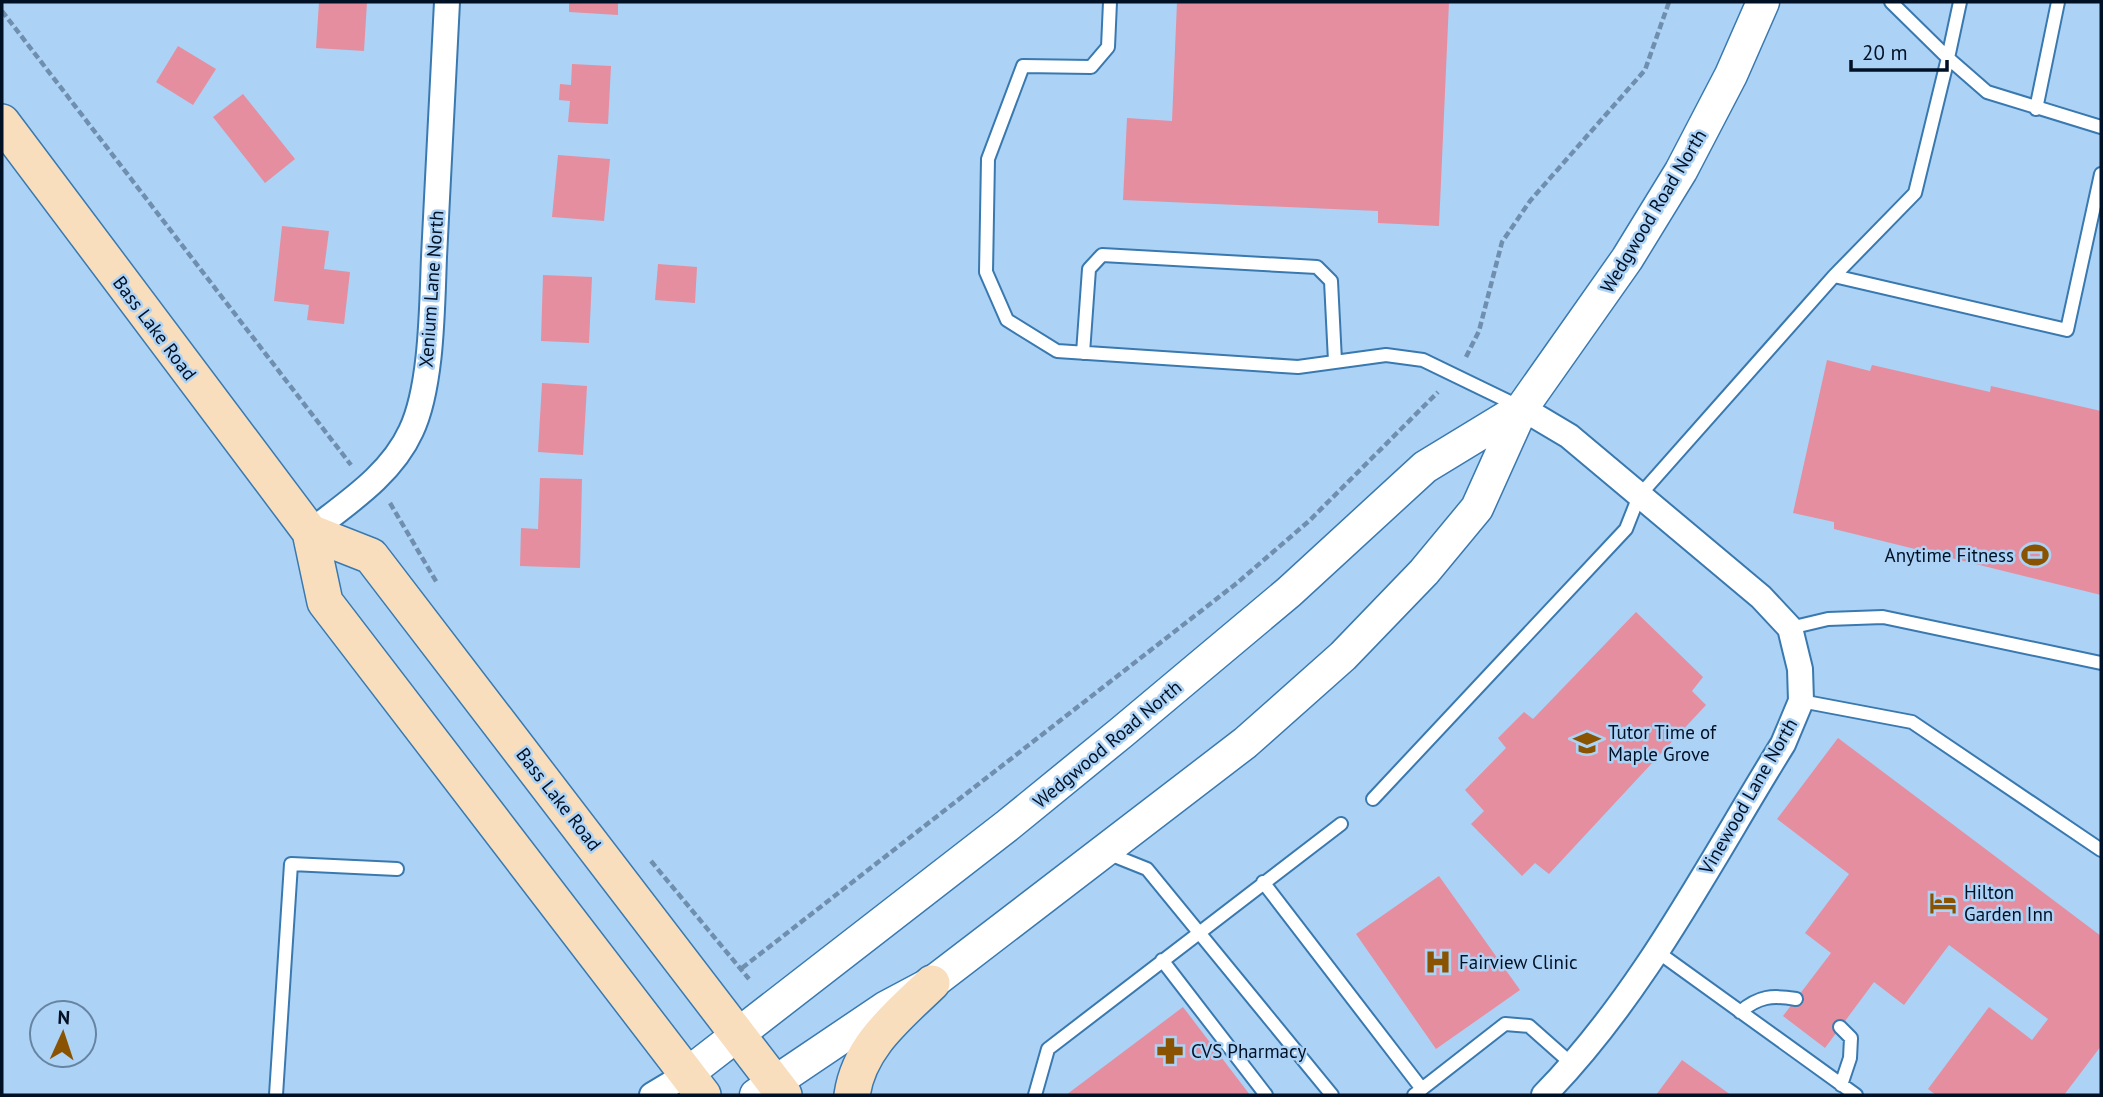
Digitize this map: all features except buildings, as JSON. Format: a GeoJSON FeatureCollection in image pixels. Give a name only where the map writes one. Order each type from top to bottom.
{"type":"FeatureCollection","features":[{"type":"Feature","properties":{"kind":"main road","name":"Bass Lake Road"},"geometry":{"type":"LineString","coordinates":[[2,122],[310,532],[325,602],[695,1085]]}},
{"type":"Feature","properties":{"kind":"main road","name":"Bass Lake Road"},"geometry":{"type":"LineString","coordinates":[[310,532],[371,556],[738,1035],[771,1091]]}},
{"type":"Feature","properties":{"kind":"main road"},"geometry":{"type":"LineString","coordinates":[[852,1095],[861,1059],[877,1038],[932,983]]}},
{"type":"Feature","properties":{"kind":"street","name":"Xenium Lane North"},"geometry":{"type":"LineString","coordinates":[[310,532],[370,484],[390,463],[412,431],[431,325],[447,2]]}},
{"type":"Feature","properties":{"kind":"street","name":"Wedgwood Road North"},"geometry":{"type":"LineString","coordinates":[[771,1091],[885,1008],[932,983],[1245,743],[1343,656],[1424,572],[1477,508],[1522,408],[1627,259],[1681,171],[1731,75],[1763,2]]}},
{"type":"Feature","properties":{"kind":"street","name":"Wedgwood Road North"},"geometry":{"type":"LineString","coordinates":[[695,1085],[738,1035],[998,834],[1122,732],[1289,592],[1425,467],[1522,408]]}},
{"type":"Feature","properties":{"kind":"street","name":"Vinewood Lane North"},"geometry":{"type":"LineString","coordinates":[[1522,408],[1569,436],[1761,597],[1790,628],[1800,669],[1801,701],[1783,744],[1624,1001],[1573,1066],[1544,1095]]}},
{"type":"Feature","properties":{"kind":"street"},"geometry":{"type":"LineString","coordinates":[[652,1095],[695,1085]]}},
{"type":"Feature","properties":{"kind":"lane"},"geometry":{"type":"LineString","coordinates":[[1110,2],[1108,47],[1091,67],[1023,66],[988,159],[986,272],[1007,320],[1057,351],[1298,367],[1386,355],[1423,360],[1522,408]]}},
{"type":"Feature","properties":{"kind":"lane"},"geometry":{"type":"LineString","coordinates":[[1891,2],[1987,92],[2101,127]]}},
{"type":"Feature","properties":{"kind":"lane"},"geometry":{"type":"LineString","coordinates":[[1373,799],[1626,529],[1639,496],[1834,276],[1914,193],[1960,2]]}},
{"type":"Feature","properties":{"kind":"lane"},"geometry":{"type":"LineString","coordinates":[[2036,109],[2058,2]]}},
{"type":"Feature","properties":{"kind":"lane"},"geometry":{"type":"LineString","coordinates":[[1834,276],[2067,330],[2101,174]]}},
{"type":"Feature","properties":{"kind":"lane"},"geometry":{"type":"LineString","coordinates":[[1083,353],[1089,270],[1102,255],[1317,267],[1331,281],[1335,360]]}},
{"type":"Feature","properties":{"kind":"lane"},"geometry":{"type":"LineString","coordinates":[[1790,628],[1828,619],[1883,617],[2101,663]]}},
{"type":"Feature","properties":{"kind":"lane"},"geometry":{"type":"LineString","coordinates":[[1801,701],[1912,722],[2101,850]]}},
{"type":"Feature","properties":{"kind":"lane"},"geometry":{"type":"LineString","coordinates":[[1035,1095],[1048,1049],[1341,824]]}},
{"type":"Feature","properties":{"kind":"lane"},"geometry":{"type":"LineString","coordinates":[[1103,852],[1147,869],[1332,1095]]}},
{"type":"Feature","properties":{"kind":"lane"},"geometry":{"type":"LineString","coordinates":[[276,1095],[291,864],[397,869]]}},
{"type":"Feature","properties":{"kind":"lane"},"geometry":{"type":"LineString","coordinates":[[1264,882],[1418,1092],[1505,1024],[1529,1026],[1573,1066]]}},
{"type":"Feature","properties":{"kind":"lane"},"geometry":{"type":"LineString","coordinates":[[1655,950],[1856,1095]]}},
{"type":"Feature","properties":{"kind":"lane"},"geometry":{"type":"LineString","coordinates":[[1162,960],[1266,1095]]}},
{"type":"Feature","properties":{"kind":"lane"},"geometry":{"type":"LineString","coordinates":[[1740,1012],[1756,999],[1774,995],[1796,999]]}},
{"type":"Feature","properties":{"kind":"lane"},"geometry":{"type":"LineString","coordinates":[[1840,1027],[1851,1038],[1850,1058],[1841,1085]]}},
{"type":"Feature","properties":{"kind":"path"},"geometry":{"type":"LineString","coordinates":[[749,979],[742,968],[1237,583],[1310,521],[1429,403],[1469,354],[1479,331],[1502,242],[1530,201],[1645,70],[1669,2]]}},
{"type":"Feature","properties":{"kind":"place","name":"Anytime Fitness"},"geometry":{"type":"Point","coordinates":[2035,555]}},
{"type":"Feature","properties":{"kind":"place","name":"Tutor Time of Maple Grove"},"geometry":{"type":"Point","coordinates":[1587,743]}},
{"type":"Feature","properties":{"kind":"place","name":"Hilton Garden Inn"},"geometry":{"type":"Point","coordinates":[1943,903]}},
{"type":"Feature","properties":{"kind":"place","name":"Fairview Clinic"},"geometry":{"type":"Point","coordinates":[1438,962]}},
{"type":"Feature","properties":{"kind":"place","name":"CVS Pharmacy"},"geometry":{"type":"Point","coordinates":[1170,1051]}}]}
